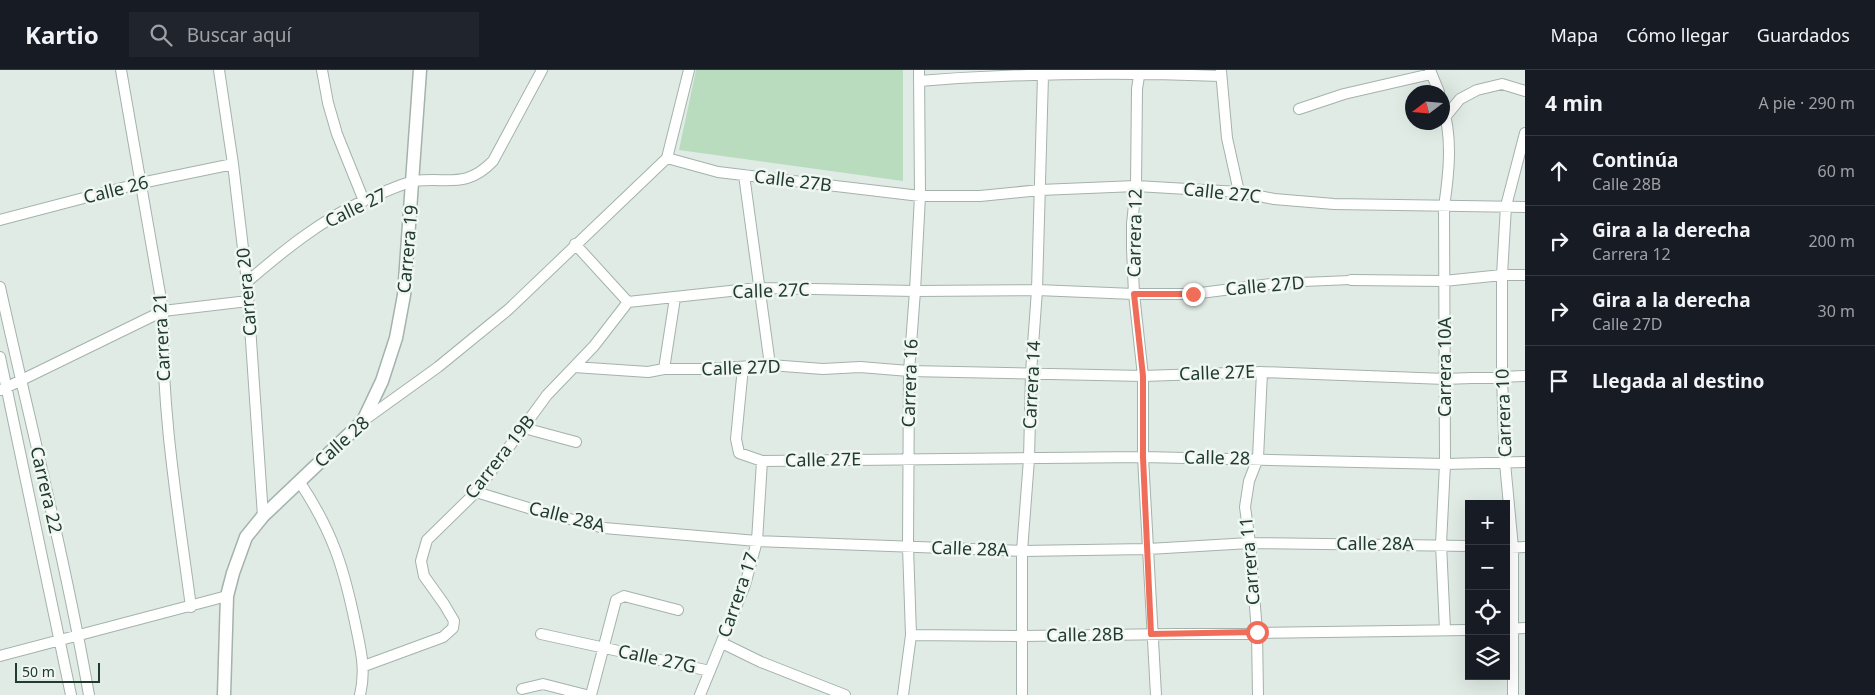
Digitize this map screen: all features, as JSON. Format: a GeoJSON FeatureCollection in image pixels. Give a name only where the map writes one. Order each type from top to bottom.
{"type":"FeatureCollection","features":[{"type":"Feature","properties":{"kind":"street","name":"Carrera 21"},"geometry":{"type":"LineString","coordinates":[[121,70],[163,311],[162,344],[166,404],[173,476],[191,607]]}},
{"type":"Feature","properties":{"kind":"street","name":"Carrera 20"},"geometry":{"type":"LineString","coordinates":[[219,70],[233,164],[247,282],[263,516]]}},
{"type":"Feature","properties":{"kind":"street"},"geometry":{"type":"LineString","coordinates":[[322,70],[328,103],[337,134],[364,201]]}},
{"type":"Feature","properties":{"kind":"street","name":"Carrera 19"},"geometry":{"type":"LineString","coordinates":[[363,421],[382,381],[396,338],[404,295],[420,70]]}},
{"type":"Feature","properties":{"kind":"street","name":"Calle 27"},"geometry":{"type":"LineString","coordinates":[[247,282],[284,251],[324,222],[364,201],[413,182],[469,179],[482,172],[492,162],[542,70]]}},
{"type":"Feature","properties":{"kind":"street"},"geometry":{"type":"LineString","coordinates":[[667,158],[689,70]]}},
{"type":"Feature","properties":{"kind":"street","name":"Carrera 16"},"geometry":{"type":"LineString","coordinates":[[903,695],[911,635],[908,547],[909,371],[920,196],[919,70]]}},
{"type":"Feature","properties":{"kind":"street","name":"Carrera 12"},"geometry":{"type":"LineString","coordinates":[[1140,72],[1137,89],[1136,186],[1132,224],[1134,294],[1143,376],[1143,457],[1151,634],[1156,695]]}},
{"type":"Feature","properties":{"kind":"street"},"geometry":{"type":"LineString","coordinates":[[1299,109],[1344,94],[1431,72],[1436,85]]}},
{"type":"Feature","properties":{"kind":"street"},"geometry":{"type":"LineString","coordinates":[[919,81],[1043,74],[1221,73],[1227,138],[1239,192]]}},
{"type":"Feature","properties":{"kind":"street","name":"Carrera 14"},"geometry":{"type":"LineString","coordinates":[[1022,695],[1022,551],[1029,459],[1031,373],[1037,290],[1043,74]]}},
{"type":"Feature","properties":{"kind":"street"},"geometry":{"type":"LineString","coordinates":[[1450,111],[1460,100],[1477,90],[1502,84],[1525,91]]}},
{"type":"Feature","properties":{"kind":"street","name":"Carrera 10A"},"geometry":{"type":"LineString","coordinates":[[1444,630],[1441,544],[1444,464],[1444,207],[1450,165],[1447,130]]}},
{"type":"Feature","properties":{"kind":"street","name":"Carrera 10"},"geometry":{"type":"LineString","coordinates":[[1510,545],[1502,377],[1502,275],[1506,206],[1525,133]]}},
{"type":"Feature","properties":{"kind":"street","name":"Calle 27B"},"geometry":{"type":"LineString","coordinates":[[667,158],[709,170],[920,196]]}},
{"type":"Feature","properties":{"kind":"street","name":"Calle 28"},"geometry":{"type":"LineString","coordinates":[[227,596],[246,537],[263,516],[363,421],[438,367],[509,309],[667,158]]}},
{"type":"Feature","properties":{"kind":"street","name":"Calle 26"},"geometry":{"type":"LineString","coordinates":[[0,220],[141,183],[233,164]]}},
{"type":"Feature","properties":{"kind":"street"},"geometry":{"type":"LineString","coordinates":[[744,175],[770,365]]}},
{"type":"Feature","properties":{"kind":"street","name":"Calle 27C"},"geometry":{"type":"LineString","coordinates":[[920,196],[980,196],[1040,190],[1136,186],[1239,192],[1274,199],[1334,204],[1525,207]]}},
{"type":"Feature","properties":{"kind":"street"},"geometry":{"type":"LineString","coordinates":[[575,244],[628,302]]}},
{"type":"Feature","properties":{"kind":"street","name":"Calle 27D"},"geometry":{"type":"LineString","coordinates":[[915,291],[1037,290],[1134,294],[1193,294],[1278,283],[1351,280],[1444,281],[1502,275],[1525,275]]}},
{"type":"Feature","properties":{"kind":"street","name":"Carrera 22"},"geometry":{"type":"LineString","coordinates":[[0,287],[57,536],[89,695]]}},
{"type":"Feature","properties":{"kind":"street","name":"Calle 27C"},"geometry":{"type":"LineString","coordinates":[[628,302],[758,288],[915,291]]}},
{"type":"Feature","properties":{"kind":"street"},"geometry":{"type":"LineString","coordinates":[[664,369],[675,298]]}},
{"type":"Feature","properties":{"kind":"street"},"geometry":{"type":"LineString","coordinates":[[3,389],[163,311],[248,301]]}},
{"type":"Feature","properties":{"kind":"street","name":"Carrera 19B"},"geometry":{"type":"LineString","coordinates":[[364,666],[443,637],[453,628],[454,621],[424,576],[421,561],[427,540],[476,492],[547,395],[612,325],[628,302]]}},
{"type":"Feature","properties":{"kind":"street","name":"Carrera 22"},"geometry":{"type":"LineString","coordinates":[[0,357],[3,389],[40,541],[71,695]]}},
{"type":"Feature","properties":{"kind":"street","name":"Calle 27D"},"geometry":{"type":"LineString","coordinates":[[574,367],[648,372],[664,369],[706,369],[770,365],[823,369],[860,367],[909,371]]}},
{"type":"Feature","properties":{"kind":"street","name":"Calle 27E"},"geometry":{"type":"LineString","coordinates":[[743,367],[736,439],[739,454],[762,461],[909,458]]}},
{"type":"Feature","properties":{"kind":"street","name":"Calle 27E"},"geometry":{"type":"LineString","coordinates":[[909,371],[1143,376],[1262,372],[1444,380],[1525,376]]}},
{"type":"Feature","properties":{"kind":"street","name":"Carrera 11"},"geometry":{"type":"LineString","coordinates":[[1258,695],[1257,632],[1250,542],[1245,507],[1249,481],[1258,458],[1262,372]]}},
{"type":"Feature","properties":{"kind":"street"},"geometry":{"type":"LineString","coordinates":[[524,428],[576,442]]}},
{"type":"Feature","properties":{"kind":"street","name":"Calle 28"},"geometry":{"type":"LineString","coordinates":[[909,458],[1258,458],[1444,464],[1525,462]]}},
{"type":"Feature","properties":{"kind":"street","name":"Carrera 17"},"geometry":{"type":"LineString","coordinates":[[700,695],[745,584],[757,541],[762,461]]}},
{"type":"Feature","properties":{"kind":"street"},"geometry":{"type":"LineString","coordinates":[[299,481],[324,522],[338,553],[347,584],[364,666],[362,694]]}},
{"type":"Feature","properties":{"kind":"street","name":"Calle 28A"},"geometry":{"type":"LineString","coordinates":[[476,492],[604,528],[757,541],[1022,551],[1148,549],[1250,542],[1465,546]]}},
{"type":"Feature","properties":{"kind":"street"},"geometry":{"type":"LineString","coordinates":[[40,541],[57,536]]}},
{"type":"Feature","properties":{"kind":"street"},"geometry":{"type":"LineString","coordinates":[[1510,548],[1525,547]]}},
{"type":"Feature","properties":{"kind":"street"},"geometry":{"type":"LineString","coordinates":[[0,656],[78,637],[227,596],[224,695]]}},
{"type":"Feature","properties":{"kind":"street"},"geometry":{"type":"LineString","coordinates":[[591,695],[616,600],[624,596],[678,610]]}},
{"type":"Feature","properties":{"kind":"street"},"geometry":{"type":"LineString","coordinates":[[1510,629],[1525,628]]}},
{"type":"Feature","properties":{"kind":"street","name":"Carrera 10"},"geometry":{"type":"LineString","coordinates":[[1510,629],[1513,695]]}},
{"type":"Feature","properties":{"kind":"street","name":"Calle 28B"},"geometry":{"type":"LineString","coordinates":[[911,635],[1022,636],[1465,630]]}},
{"type":"Feature","properties":{"kind":"street"},"geometry":{"type":"LineString","coordinates":[[541,634],[604,647]]}},
{"type":"Feature","properties":{"kind":"street"},"geometry":{"type":"LineString","coordinates":[[722,643],[760,662],[845,695]]}},
{"type":"Feature","properties":{"kind":"street","name":"Calle 27G"},"geometry":{"type":"LineString","coordinates":[[604,647],[710,671]]}},
{"type":"Feature","properties":{"kind":"street"},"geometry":{"type":"LineString","coordinates":[[522,689],[543,684],[586,695]]}},
{"type":"Feature","properties":{"kind":"green space"},"geometry":{"type":"Polygon","coordinates":[[[696,70],[903,70],[903,181],[679,150],[696,70]]]}},
{"type":"Feature","properties":{"kind":"route"},"geometry":{"type":"LineString","coordinates":[[1193,294],[1134,294],[1143,376],[1143,457],[1151,634],[1257,632]]}}]}
